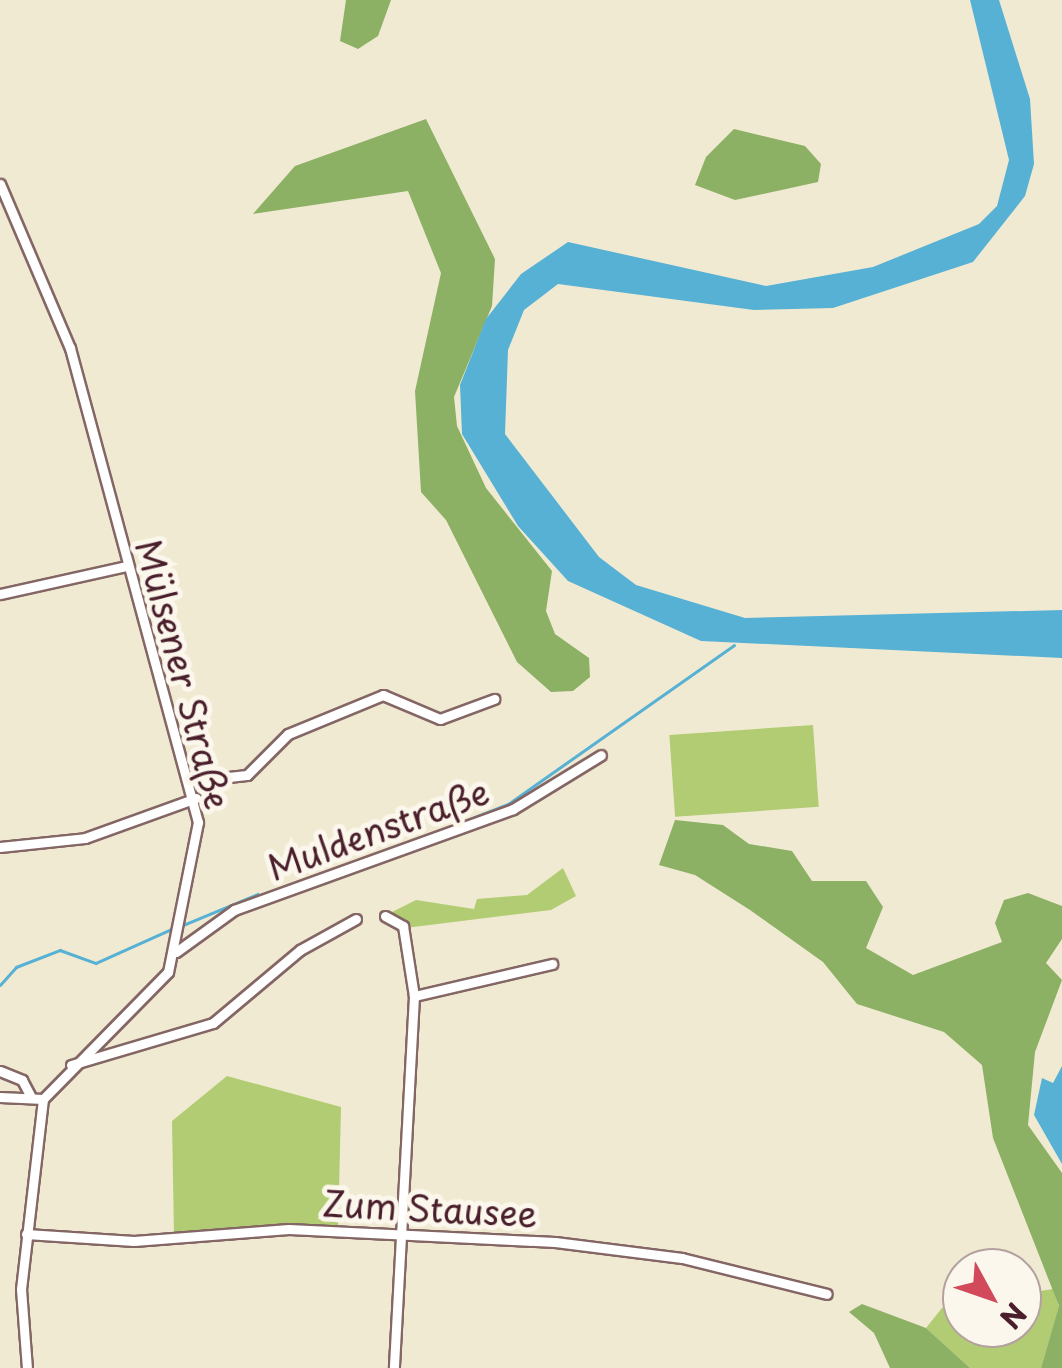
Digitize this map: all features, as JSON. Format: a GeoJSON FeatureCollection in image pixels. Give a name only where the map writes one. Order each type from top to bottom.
{"type":"FeatureCollection","features":[{"type":"Feature","properties":{"kind":"street","name":"Mülsener Straße"},"geometry":{"type":"LineString","coordinates":[[0,184],[55,304],[157,694],[196,798],[175,954],[148,998],[71,1065],[44,1099]]}},
{"type":"Feature","properties":{"kind":"street"},"geometry":{"type":"LineString","coordinates":[[0,594],[126,566]]}},
{"type":"Feature","properties":{"kind":"street"},"geometry":{"type":"LineString","coordinates":[[192,782],[247,774],[288,734],[383,695],[440,719],[494,699]]}},
{"type":"Feature","properties":{"kind":"street","name":"Muldenstraße"},"geometry":{"type":"LineString","coordinates":[[175,954],[234,910],[514,809],[601,755]]}},
{"type":"Feature","properties":{"kind":"street"},"geometry":{"type":"LineString","coordinates":[[0,847],[85,838],[196,798]]}},
{"type":"Feature","properties":{"kind":"street"},"geometry":{"type":"LineString","coordinates":[[385,916],[403,926],[414,996],[394,1368]]}},
{"type":"Feature","properties":{"kind":"street"},"geometry":{"type":"LineString","coordinates":[[71,1065],[213,1023],[300,950],[356,919]]}},
{"type":"Feature","properties":{"kind":"street"},"geometry":{"type":"LineString","coordinates":[[414,996],[552,964]]}},
{"type":"Feature","properties":{"kind":"street"},"geometry":{"type":"LineString","coordinates":[[0,1072],[22,1080],[31,1096]]}},
{"type":"Feature","properties":{"kind":"street"},"geometry":{"type":"LineString","coordinates":[[0,1097],[44,1099],[26,1234],[27,1368]]}},
{"type":"Feature","properties":{"kind":"street","name":"Zum Stausee"},"geometry":{"type":"LineString","coordinates":[[26,1234],[134,1242],[288,1229],[400,1234],[682,1258],[827,1294]]}},
{"type":"Feature","properties":{"kind":"green space"},"geometry":{"type":"Polygon","coordinates":[[[346,0],[391,0],[378,36],[358,49],[340,41],[346,0]]]}},
{"type":"Feature","properties":{"kind":"green space"},"geometry":{"type":"Polygon","coordinates":[[[426,119],[495,259],[492,306],[454,397],[457,426],[486,488],[552,571],[546,611],[555,634],[589,658],[590,677],[573,691],[551,692],[517,662],[446,520],[421,492],[415,391],[441,273],[408,191],[253,214],[295,166],[426,119]]]}},
{"type":"Feature","properties":{"kind":"green space"},"geometry":{"type":"Polygon","coordinates":[[[734,129],[805,146],[821,164],[818,182],[735,200],[695,185],[706,157],[734,129]]]}},
{"type":"Feature","properties":{"kind":"green space"},"geometry":{"type":"Polygon","coordinates":[[[813,725],[819,807],[675,817],[669,735],[813,725]]]}},
{"type":"Feature","properties":{"kind":"green space"},"geometry":{"type":"Polygon","coordinates":[[[675,820],[723,825],[749,844],[792,851],[812,881],[866,881],[883,907],[866,948],[913,975],[1002,942],[995,923],[1004,900],[1028,893],[1062,906],[1062,939],[1046,963],[1062,980],[1035,1052],[1028,1125],[1062,1173],[1062,1368],[1041,1368],[1059,1306],[1042,1263],[1042,1248],[1036,1248],[993,1138],[982,1065],[944,1032],[857,1004],[823,962],[750,910],[695,875],[659,865],[675,820]]]}},
{"type":"Feature","properties":{"kind":"green space"},"geometry":{"type":"Polygon","coordinates":[[[563,868],[576,896],[551,910],[405,928],[392,912],[416,900],[474,909],[477,899],[527,895],[563,868]]]}},
{"type":"Feature","properties":{"kind":"green space"},"geometry":{"type":"Polygon","coordinates":[[[227,1076],[341,1107],[338,1231],[174,1236],[172,1121],[227,1076]]]}},
{"type":"Feature","properties":{"kind":"green space"},"geometry":{"type":"Polygon","coordinates":[[[1053,1289],[1059,1307],[1041,1368],[970,1368],[948,1348],[1042,1348],[1042,1291],[1053,1289]]]}},
{"type":"Feature","properties":{"kind":"green space"},"geometry":{"type":"Polygon","coordinates":[[[862,1304],[926,1328],[942,1343],[942,1348],[948,1348],[970,1368],[890,1368],[874,1333],[849,1312],[862,1304]]]}},
{"type":"Feature","properties":{"kind":"green space"},"geometry":{"type":"Polygon","coordinates":[[[942,1308],[942,1343],[926,1328],[942,1308]]]}},
{"type":"Feature","properties":{"kind":"water"},"geometry":{"type":"Polygon","coordinates":[[[970,0],[999,0],[1030,99],[1034,164],[1025,196],[973,262],[833,308],[754,310],[558,284],[524,310],[508,350],[505,434],[599,557],[636,585],[745,618],[1062,610],[1062,658],[701,641],[568,581],[518,526],[462,434],[460,385],[486,319],[521,274],[568,242],[766,286],[873,267],[979,224],[997,206],[1009,160],[970,0]]]}},
{"type":"Feature","properties":{"kind":"water"},"geometry":{"type":"Polygon","coordinates":[[[1062,1066],[1062,1164],[1034,1115],[1042,1078],[1053,1083],[1062,1066]]]}},
{"type":"Feature","properties":{"kind":"waterway"},"geometry":{"type":"LineString","coordinates":[[424,837],[508,804],[734,645]]}},
{"type":"Feature","properties":{"kind":"waterway"},"geometry":{"type":"LineString","coordinates":[[181,926],[258,894]]}},
{"type":"Feature","properties":{"kind":"waterway"},"geometry":{"type":"LineString","coordinates":[[0,985],[16,967],[60,950],[96,963],[174,928]]}}]}
